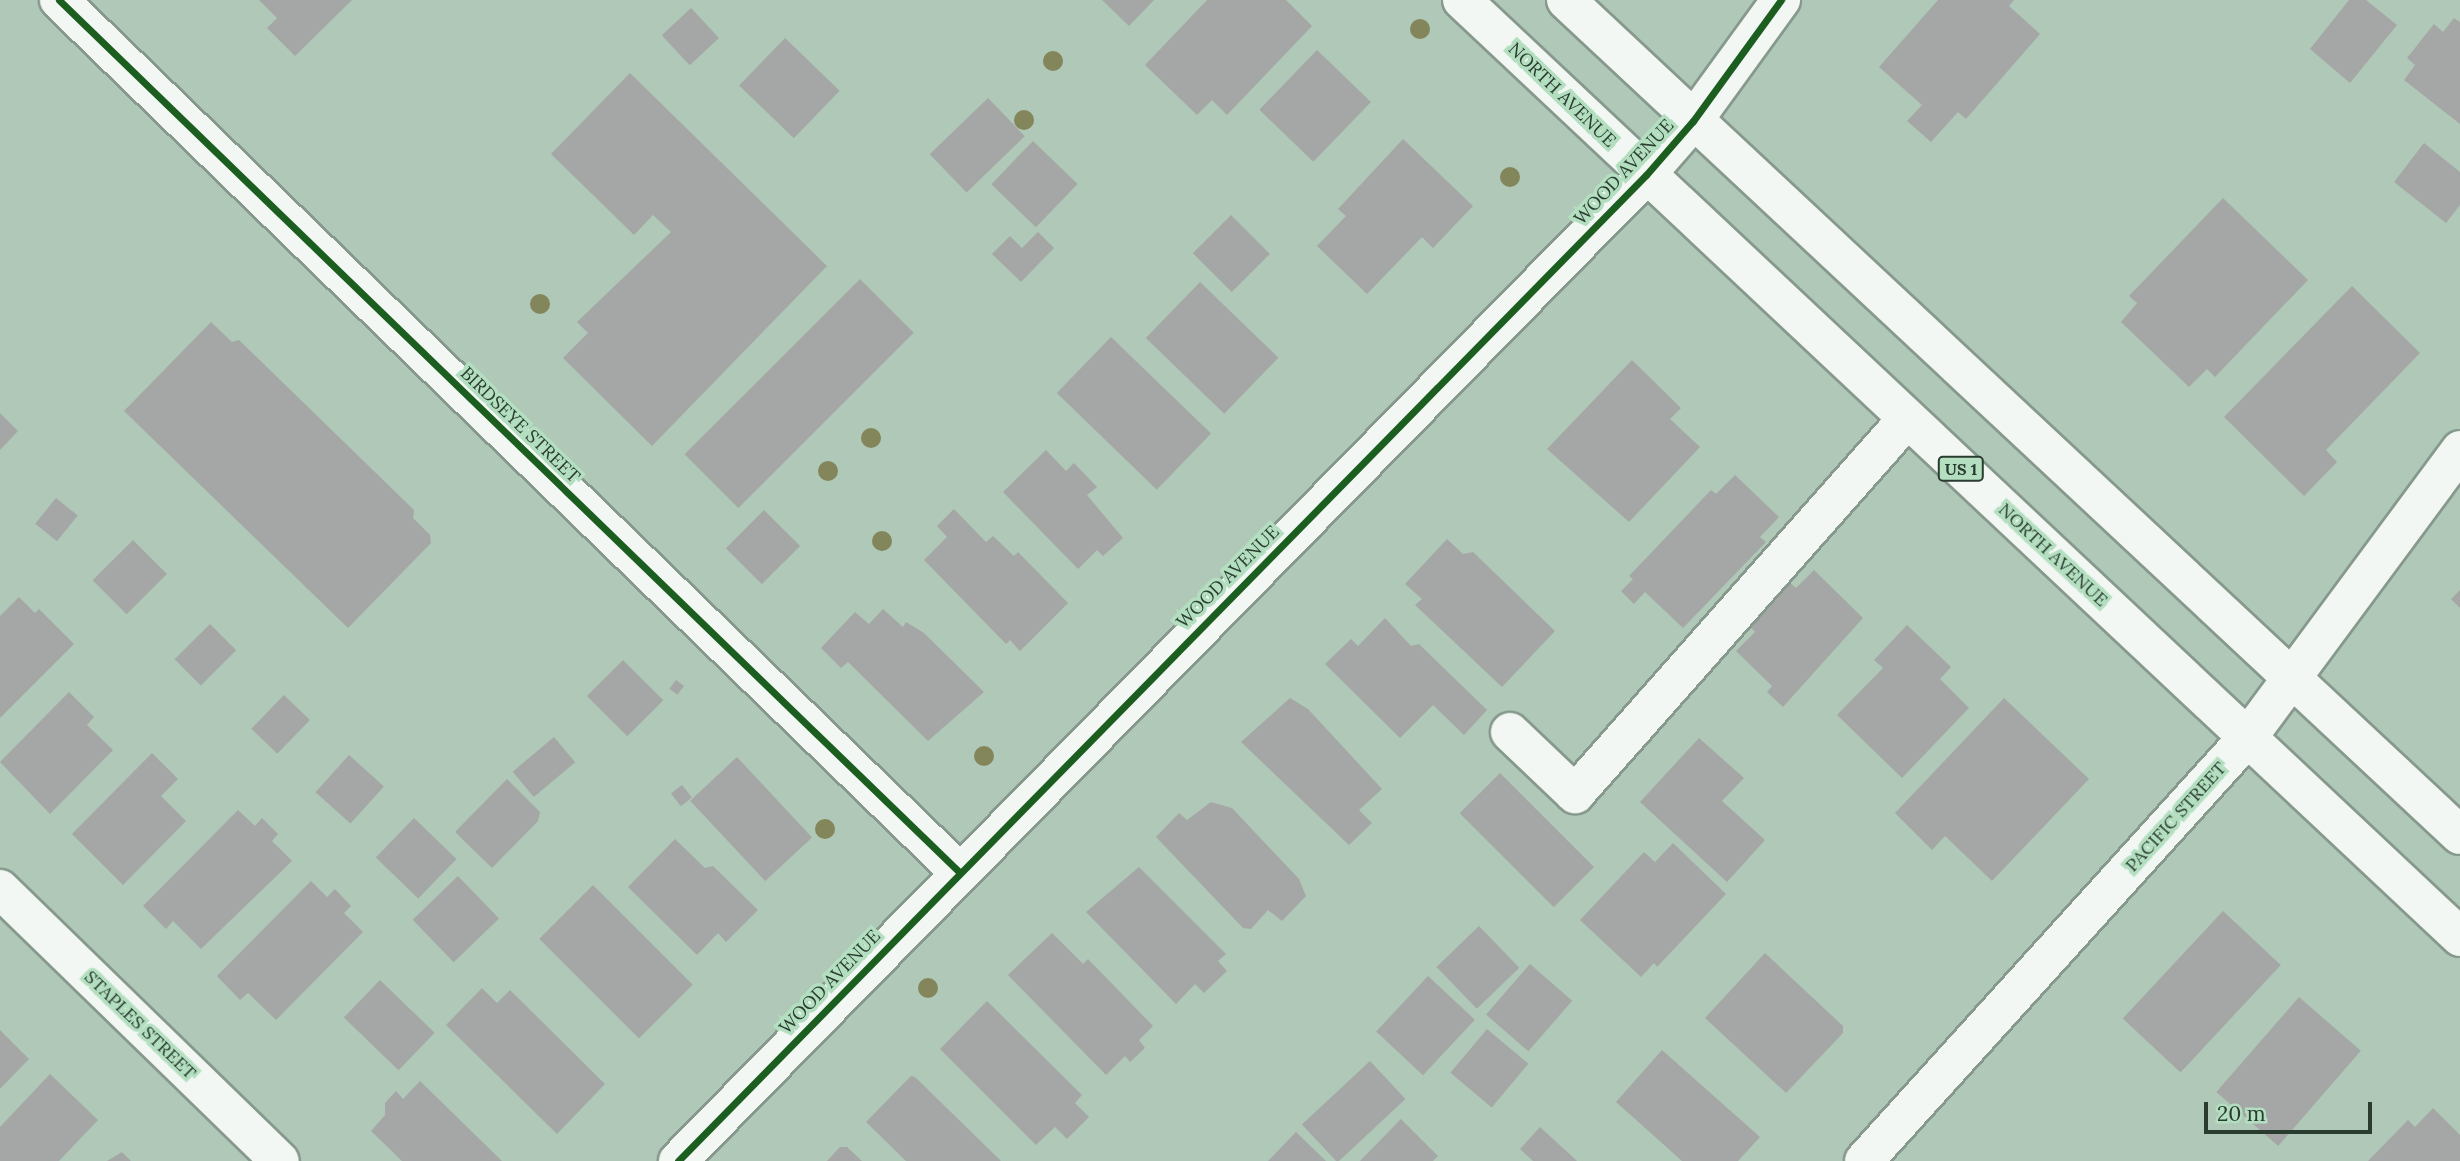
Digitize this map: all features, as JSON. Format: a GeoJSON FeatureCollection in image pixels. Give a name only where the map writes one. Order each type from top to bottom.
{"type":"FeatureCollection","features":[{"type":"Feature","properties":{"kind":"street","name":"BIRDSEYE STREET"},"geometry":{"type":"LineString","coordinates":[[59,0],[959,872]]}},
{"type":"Feature","properties":{"kind":"street","name":"NORTH AVENUE"},"geometry":{"type":"LineString","coordinates":[[1462,0],[2460,937]]}},
{"type":"Feature","properties":{"kind":"street"},"geometry":{"type":"LineString","coordinates":[[1566,0],[2460,835]]}},
{"type":"Feature","properties":{"kind":"street","name":"WOOD AVENUE"},"geometry":{"type":"LineString","coordinates":[[678,1161],[1646,175],[1693,121],[1781,0]]}},
{"type":"Feature","properties":{"kind":"street"},"geometry":{"type":"LineString","coordinates":[[1510,733],[1575,794],[1907,419]]}},
{"type":"Feature","properties":{"kind":"street","name":"PACIFIC STREET"},"geometry":{"type":"LineString","coordinates":[[1864,1161],[2248,737],[2290,674],[2460,450]]}},
{"type":"Feature","properties":{"kind":"street","name":"STAPLES STREET"},"geometry":{"type":"LineString","coordinates":[[0,889],[280,1161]]}},
{"type":"Feature","properties":{"kind":"building"},"geometry":{"type":"Polygon","coordinates":[[[259,0],[352,0],[295,56],[267,28],[277,18],[259,0]]]}},
{"type":"Feature","properties":{"kind":"building"},"geometry":{"type":"Polygon","coordinates":[[[1102,0],[1154,0],[1129,26],[1102,0]]]}},
{"type":"Feature","properties":{"kind":"building"},"geometry":{"type":"Polygon","coordinates":[[[1207,0],[1286,0],[1312,26],[1227,115],[1212,100],[1197,115],[1145,65],[1207,0]]]}},
{"type":"Feature","properties":{"kind":"building"},"geometry":{"type":"Polygon","coordinates":[[[1938,0],[2014,0],[2009,6],[2040,34],[1966,119],[1958,112],[1931,142],[1907,121],[1922,105],[1879,67],[1938,0]]]}},
{"type":"Feature","properties":{"kind":"building"},"geometry":{"type":"Polygon","coordinates":[[[2349,0],[2366,0],[2397,25],[2350,83],[2310,49],[2349,0]]]}},
{"type":"Feature","properties":{"kind":"building"},"geometry":{"type":"Polygon","coordinates":[[[691,8],[719,38],[690,65],[662,35],[691,8]]]}},
{"type":"Feature","properties":{"kind":"building"},"geometry":{"type":"Polygon","coordinates":[[[2454,18],[2460,22],[2460,124],[2404,80],[2415,65],[2407,58],[2434,24],[2443,32],[2454,18]]]}},
{"type":"Feature","properties":{"kind":"building"},"geometry":{"type":"Polygon","coordinates":[[[785,38],[840,91],[794,138],[739,85],[785,38]]]}},
{"type":"Feature","properties":{"kind":"building"},"geometry":{"type":"Polygon","coordinates":[[[1317,50],[1371,102],[1313,162],[1259,110],[1317,50]]]}},
{"type":"Feature","properties":{"kind":"building"},"geometry":{"type":"Polygon","coordinates":[[[630,73],[827,266],[652,446],[563,358],[588,333],[577,322],[671,232],[653,215],[634,235],[551,154],[630,73]]]}},
{"type":"Feature","properties":{"kind":"building"},"geometry":{"type":"Polygon","coordinates":[[[988,98],[1025,136],[967,192],[930,154],[988,98]]]}},
{"type":"Feature","properties":{"kind":"building"},"geometry":{"type":"Polygon","coordinates":[[[1403,139],[1473,206],[1433,248],[1422,237],[1367,294],[1317,246],[1346,216],[1338,209],[1403,139]]]}},
{"type":"Feature","properties":{"kind":"building"},"geometry":{"type":"Polygon","coordinates":[[[1033,141],[1078,184],[1036,227],[991,184],[1033,141]]]}},
{"type":"Feature","properties":{"kind":"building"},"geometry":{"type":"Polygon","coordinates":[[[2424,143],[2460,172],[2460,205],[2446,223],[2394,182],[2424,143]]]}},
{"type":"Feature","properties":{"kind":"building"},"geometry":{"type":"Polygon","coordinates":[[[2223,198],[2308,280],[2215,377],[2207,369],[2189,387],[2121,322],[2137,303],[2129,296],[2223,198]]]}},
{"type":"Feature","properties":{"kind":"building"},"geometry":{"type":"Polygon","coordinates":[[[1231,215],[1270,254],[1232,292],[1193,253],[1231,215]]]}},
{"type":"Feature","properties":{"kind":"building"},"geometry":{"type":"Polygon","coordinates":[[[1038,232],[1054,248],[1021,282],[992,254],[1010,236],[1022,248],[1038,232]]]}},
{"type":"Feature","properties":{"kind":"building"},"geometry":{"type":"Polygon","coordinates":[[[860,279],[914,333],[738,508],[685,454],[860,279]]]}},
{"type":"Feature","properties":{"kind":"building"},"geometry":{"type":"Polygon","coordinates":[[[1200,282],[1278,358],[1224,414],[1146,338],[1200,282]]]}},
{"type":"Feature","properties":{"kind":"building"},"geometry":{"type":"Polygon","coordinates":[[[2352,286],[2420,353],[2326,450],[2337,462],[2304,496],[2224,417],[2352,286]]]}},
{"type":"Feature","properties":{"kind":"building"},"geometry":{"type":"Polygon","coordinates":[[[211,322],[232,342],[239,340],[414,510],[413,518],[430,535],[431,543],[348,628],[124,411],[211,322]]]}},
{"type":"Feature","properties":{"kind":"building"},"geometry":{"type":"Polygon","coordinates":[[[1111,337],[1211,434],[1157,490],[1057,393],[1111,337]]]}},
{"type":"Feature","properties":{"kind":"building"},"geometry":{"type":"Polygon","coordinates":[[[1632,360],[1681,408],[1670,419],[1700,447],[1629,522],[1547,449],[1632,360]]]}},
{"type":"Feature","properties":{"kind":"building"},"geometry":{"type":"Polygon","coordinates":[[[0,413],[18,431],[0,450],[0,413]]]}},
{"type":"Feature","properties":{"kind":"building"},"geometry":{"type":"Polygon","coordinates":[[[1046,450],[1066,471],[1074,463],[1097,487],[1087,495],[1123,538],[1103,556],[1097,550],[1078,569],[1003,492],[1046,450]]]}},
{"type":"Feature","properties":{"kind":"building"},"geometry":{"type":"Polygon","coordinates":[[[1735,475],[1779,517],[1760,537],[1766,542],[1683,628],[1645,592],[1634,604],[1621,591],[1633,579],[1629,576],[1711,490],[1716,494],[1735,475]]]}},
{"type":"Feature","properties":{"kind":"building"},"geometry":{"type":"Polygon","coordinates":[[[56,498],[78,516],[57,541],[35,524],[56,498]]]}},
{"type":"Feature","properties":{"kind":"building"},"geometry":{"type":"Polygon","coordinates":[[[954,509],[986,542],[993,536],[1014,556],[1018,552],[1068,603],[1020,651],[1010,640],[1006,644],[924,560],[947,537],[937,526],[954,509]]]}},
{"type":"Feature","properties":{"kind":"building"},"geometry":{"type":"Polygon","coordinates":[[[764,510],[800,546],[762,584],[726,548],[764,510]]]}},
{"type":"Feature","properties":{"kind":"building"},"geometry":{"type":"Polygon","coordinates":[[[1447,539],[1463,554],[1473,552],[1555,631],[1502,687],[1415,605],[1422,599],[1405,584],[1447,539]]]}},
{"type":"Feature","properties":{"kind":"building"},"geometry":{"type":"Polygon","coordinates":[[[133,540],[167,574],[127,614],[93,580],[133,540]]]}},
{"type":"Feature","properties":{"kind":"building"},"geometry":{"type":"Polygon","coordinates":[[[1814,570],[1863,618],[1783,707],[1767,692],[1772,686],[1736,651],[1755,632],[1749,625],[1789,582],[1796,588],[1814,570]]]}},
{"type":"Feature","properties":{"kind":"building"},"geometry":{"type":"Polygon","coordinates":[[[2460,590],[2460,608],[2451,599],[2460,590]]]}},
{"type":"Feature","properties":{"kind":"building"},"geometry":{"type":"Polygon","coordinates":[[[19,597],[35,613],[39,609],[74,644],[0,718],[0,616],[19,597]]]}},
{"type":"Feature","properties":{"kind":"building"},"geometry":{"type":"Polygon","coordinates":[[[883,609],[903,627],[906,622],[924,633],[984,692],[928,741],[848,662],[841,668],[821,648],[855,612],[869,624],[883,609]]]}},
{"type":"Feature","properties":{"kind":"building"},"geometry":{"type":"Polygon","coordinates":[[[1385,618],[1411,646],[1419,644],[1487,710],[1464,735],[1433,705],[1400,738],[1325,664],[1351,639],[1358,646],[1385,618]]]}},
{"type":"Feature","properties":{"kind":"building"},"geometry":{"type":"Polygon","coordinates":[[[210,624],[236,650],[201,686],[175,659],[210,624]]]}},
{"type":"Feature","properties":{"kind":"building"},"geometry":{"type":"Polygon","coordinates":[[[1907,625],[1951,667],[1940,679],[1969,708],[1902,778],[1837,715],[1883,668],[1874,660],[1907,625]]]}},
{"type":"Feature","properties":{"kind":"building"},"geometry":{"type":"Polygon","coordinates":[[[623,660],[663,700],[627,736],[587,696],[623,660]]]}},
{"type":"Feature","properties":{"kind":"building"},"geometry":{"type":"Polygon","coordinates":[[[676,680],[684,686],[677,695],[669,689],[676,680]]]}},
{"type":"Feature","properties":{"kind":"building"},"geometry":{"type":"Polygon","coordinates":[[[69,692],[94,717],[87,725],[113,750],[50,814],[0,762],[69,692]]]}},
{"type":"Feature","properties":{"kind":"building"},"geometry":{"type":"Polygon","coordinates":[[[284,695],[310,720],[277,754],[251,729],[284,695]]]}},
{"type":"Feature","properties":{"kind":"building"},"geometry":{"type":"Polygon","coordinates":[[[1290,698],[1308,709],[1382,789],[1359,810],[1372,823],[1349,845],[1241,742],[1290,698]]]}},
{"type":"Feature","properties":{"kind":"building"},"geometry":{"type":"Polygon","coordinates":[[[2004,698],[2089,779],[1992,881],[1945,836],[1932,850],[1895,813],[2004,698]]]}},
{"type":"Feature","properties":{"kind":"building"},"geometry":{"type":"Polygon","coordinates":[[[554,737],[575,762],[534,797],[513,772],[554,737]]]}},
{"type":"Feature","properties":{"kind":"building"},"geometry":{"type":"Polygon","coordinates":[[[1699,738],[1744,778],[1722,801],[1765,840],[1727,882],[1640,802],[1699,738]]]}},
{"type":"Feature","properties":{"kind":"building"},"geometry":{"type":"Polygon","coordinates":[[[152,753],[178,779],[161,796],[186,821],[123,885],[72,834],[152,753]]]}},
{"type":"Feature","properties":{"kind":"building"},"geometry":{"type":"Polygon","coordinates":[[[349,755],[384,786],[350,824],[316,792],[349,755]]]}},
{"type":"Feature","properties":{"kind":"building"},"geometry":{"type":"Polygon","coordinates":[[[737,757],[812,837],[765,881],[690,801],[737,757]]]}},
{"type":"Feature","properties":{"kind":"building"},"geometry":{"type":"Polygon","coordinates":[[[1500,773],[1594,867],[1554,907],[1460,813],[1500,773]]]}},
{"type":"Feature","properties":{"kind":"building"},"geometry":{"type":"Polygon","coordinates":[[[507,779],[540,812],[538,821],[492,868],[455,832],[507,779]]]}},
{"type":"Feature","properties":{"kind":"building"},"geometry":{"type":"Polygon","coordinates":[[[682,785],[692,798],[681,806],[671,794],[682,785]]]}},
{"type":"Feature","properties":{"kind":"building"},"geometry":{"type":"Polygon","coordinates":[[[1211,802],[1232,808],[1299,879],[1306,896],[1282,921],[1268,910],[1251,929],[1243,928],[1156,837],[1179,813],[1187,820],[1211,802]]]}},
{"type":"Feature","properties":{"kind":"building"},"geometry":{"type":"Polygon","coordinates":[[[238,810],[255,826],[262,818],[278,834],[272,841],[292,861],[201,949],[173,921],[166,929],[143,906],[238,810]]]}},
{"type":"Feature","properties":{"kind":"building"},"geometry":{"type":"Polygon","coordinates":[[[414,818],[456,859],[418,899],[376,858],[414,818]]]}},
{"type":"Feature","properties":{"kind":"building"},"geometry":{"type":"Polygon","coordinates":[[[675,839],[705,868],[713,866],[758,910],[726,942],[718,933],[697,955],[628,887],[675,839]]]}},
{"type":"Feature","properties":{"kind":"building"},"geometry":{"type":"Polygon","coordinates":[[[1673,843],[1726,894],[1657,967],[1654,963],[1641,977],[1580,920],[1644,852],[1655,862],[1673,843]]]}},
{"type":"Feature","properties":{"kind":"building"},"geometry":{"type":"Polygon","coordinates":[[[1139,867],[1226,954],[1218,961],[1227,971],[1204,993],[1195,984],[1176,1004],[1086,912],[1139,867]]]}},
{"type":"Feature","properties":{"kind":"building"},"geometry":{"type":"Polygon","coordinates":[[[458,876],[499,918],[454,962],[413,920],[458,876]]]}},
{"type":"Feature","properties":{"kind":"building"},"geometry":{"type":"Polygon","coordinates":[[[311,881],[327,897],[335,889],[351,906],[344,913],[363,932],[276,1020],[248,993],[240,1000],[217,976],[311,881]]]}},
{"type":"Feature","properties":{"kind":"building"},"geometry":{"type":"Polygon","coordinates":[[[593,885],[693,985],[639,1038],[539,939],[593,885]]]}},
{"type":"Feature","properties":{"kind":"building"},"geometry":{"type":"Polygon","coordinates":[[[2223,911],[2281,965],[2181,1072],[2123,1019],[2223,911]]]}},
{"type":"Feature","properties":{"kind":"building"},"geometry":{"type":"Polygon","coordinates":[[[1479,926],[1519,968],[1477,1009],[1437,967],[1479,926]]]}},
{"type":"Feature","properties":{"kind":"building"},"geometry":{"type":"Polygon","coordinates":[[[1052,933],[1083,964],[1088,959],[1153,1026],[1139,1040],[1145,1048],[1130,1062],[1125,1056],[1106,1075],[1008,975],[1052,933]]]}},
{"type":"Feature","properties":{"kind":"building"},"geometry":{"type":"Polygon","coordinates":[[[1765,953],[1843,1026],[1843,1033],[1786,1093],[1705,1018],[1765,953]]]}},
{"type":"Feature","properties":{"kind":"building"},"geometry":{"type":"Polygon","coordinates":[[[1530,964],[1572,1001],[1528,1051],[1486,1015],[1530,964]]]}},
{"type":"Feature","properties":{"kind":"building"},"geometry":{"type":"Polygon","coordinates":[[[1428,976],[1475,1020],[1423,1075],[1376,1032],[1428,976]]]}},
{"type":"Feature","properties":{"kind":"building"},"geometry":{"type":"Polygon","coordinates":[[[380,980],[435,1033],[399,1070],[344,1017],[380,980]]]}},
{"type":"Feature","properties":{"kind":"building"},"geometry":{"type":"Polygon","coordinates":[[[482,988],[497,1003],[510,990],[605,1084],[557,1134],[446,1025],[482,988]]]}},
{"type":"Feature","properties":{"kind":"building"},"geometry":{"type":"Polygon","coordinates":[[[2299,997],[2361,1051],[2278,1146],[2216,1092],[2299,997]]]}},
{"type":"Feature","properties":{"kind":"building"},"geometry":{"type":"Polygon","coordinates":[[[987,1001],[1082,1095],[1075,1103],[1089,1117],[1067,1139],[1055,1127],[1036,1145],[940,1049],[987,1001]]]}},
{"type":"Feature","properties":{"kind":"building"},"geometry":{"type":"Polygon","coordinates":[[[1487,1029],[1528,1064],[1492,1107],[1450,1073],[1487,1029]]]}},
{"type":"Feature","properties":{"kind":"building"},"geometry":{"type":"Polygon","coordinates":[[[0,1030],[29,1059],[0,1089],[0,1030]]]}},
{"type":"Feature","properties":{"kind":"building"},"geometry":{"type":"Polygon","coordinates":[[[1662,1050],[1760,1137],[1738,1161],[1682,1161],[1616,1102],[1662,1050]]]}},
{"type":"Feature","properties":{"kind":"building"},"geometry":{"type":"Polygon","coordinates":[[[1370,1061],[1405,1099],[1339,1161],[1302,1124],[1370,1061]]]}},
{"type":"Feature","properties":{"kind":"building"},"geometry":{"type":"Polygon","coordinates":[[[50,1074],[98,1120],[59,1161],[0,1161],[0,1127],[50,1074]]]}},
{"type":"Feature","properties":{"kind":"building"},"geometry":{"type":"Polygon","coordinates":[[[911,1076],[1001,1161],[906,1161],[866,1122],[911,1076]]]}},
{"type":"Feature","properties":{"kind":"building"},"geometry":{"type":"Polygon","coordinates":[[[420,1081],[502,1161],[402,1161],[371,1131],[385,1115],[385,1103],[396,1091],[403,1099],[420,1081]]]}},
{"type":"Feature","properties":{"kind":"building"},"geometry":{"type":"Polygon","coordinates":[[[2433,1108],[2460,1135],[2460,1161],[2368,1161],[2408,1120],[2415,1127],[2433,1108]]]}},
{"type":"Feature","properties":{"kind":"building"},"geometry":{"type":"Polygon","coordinates":[[[1401,1119],[1438,1156],[1433,1161],[1360,1161],[1401,1119]]]}},
{"type":"Feature","properties":{"kind":"building"},"geometry":{"type":"Polygon","coordinates":[[[1540,1127],[1577,1161],[1533,1161],[1520,1149],[1540,1127]]]}},
{"type":"Feature","properties":{"kind":"building"},"geometry":{"type":"Polygon","coordinates":[[[1296,1132],[1326,1161],[1268,1161],[1296,1132]]]}},
{"type":"Feature","properties":{"kind":"building"},"geometry":{"type":"Polygon","coordinates":[[[840,1147],[847,1147],[862,1161],[827,1161],[840,1147]]]}},
{"type":"Feature","properties":{"kind":"building"},"geometry":{"type":"Polygon","coordinates":[[[122,1152],[131,1161],[107,1161],[122,1152]]]}},
{"type":"Feature","properties":{"kind":"cycle path"},"geometry":{"type":"LineString","coordinates":[[59,0],[959,872]]}},
{"type":"Feature","properties":{"kind":"cycle path"},"geometry":{"type":"LineString","coordinates":[[678,1161],[1646,175],[1693,121],[1781,0]]}}]}
